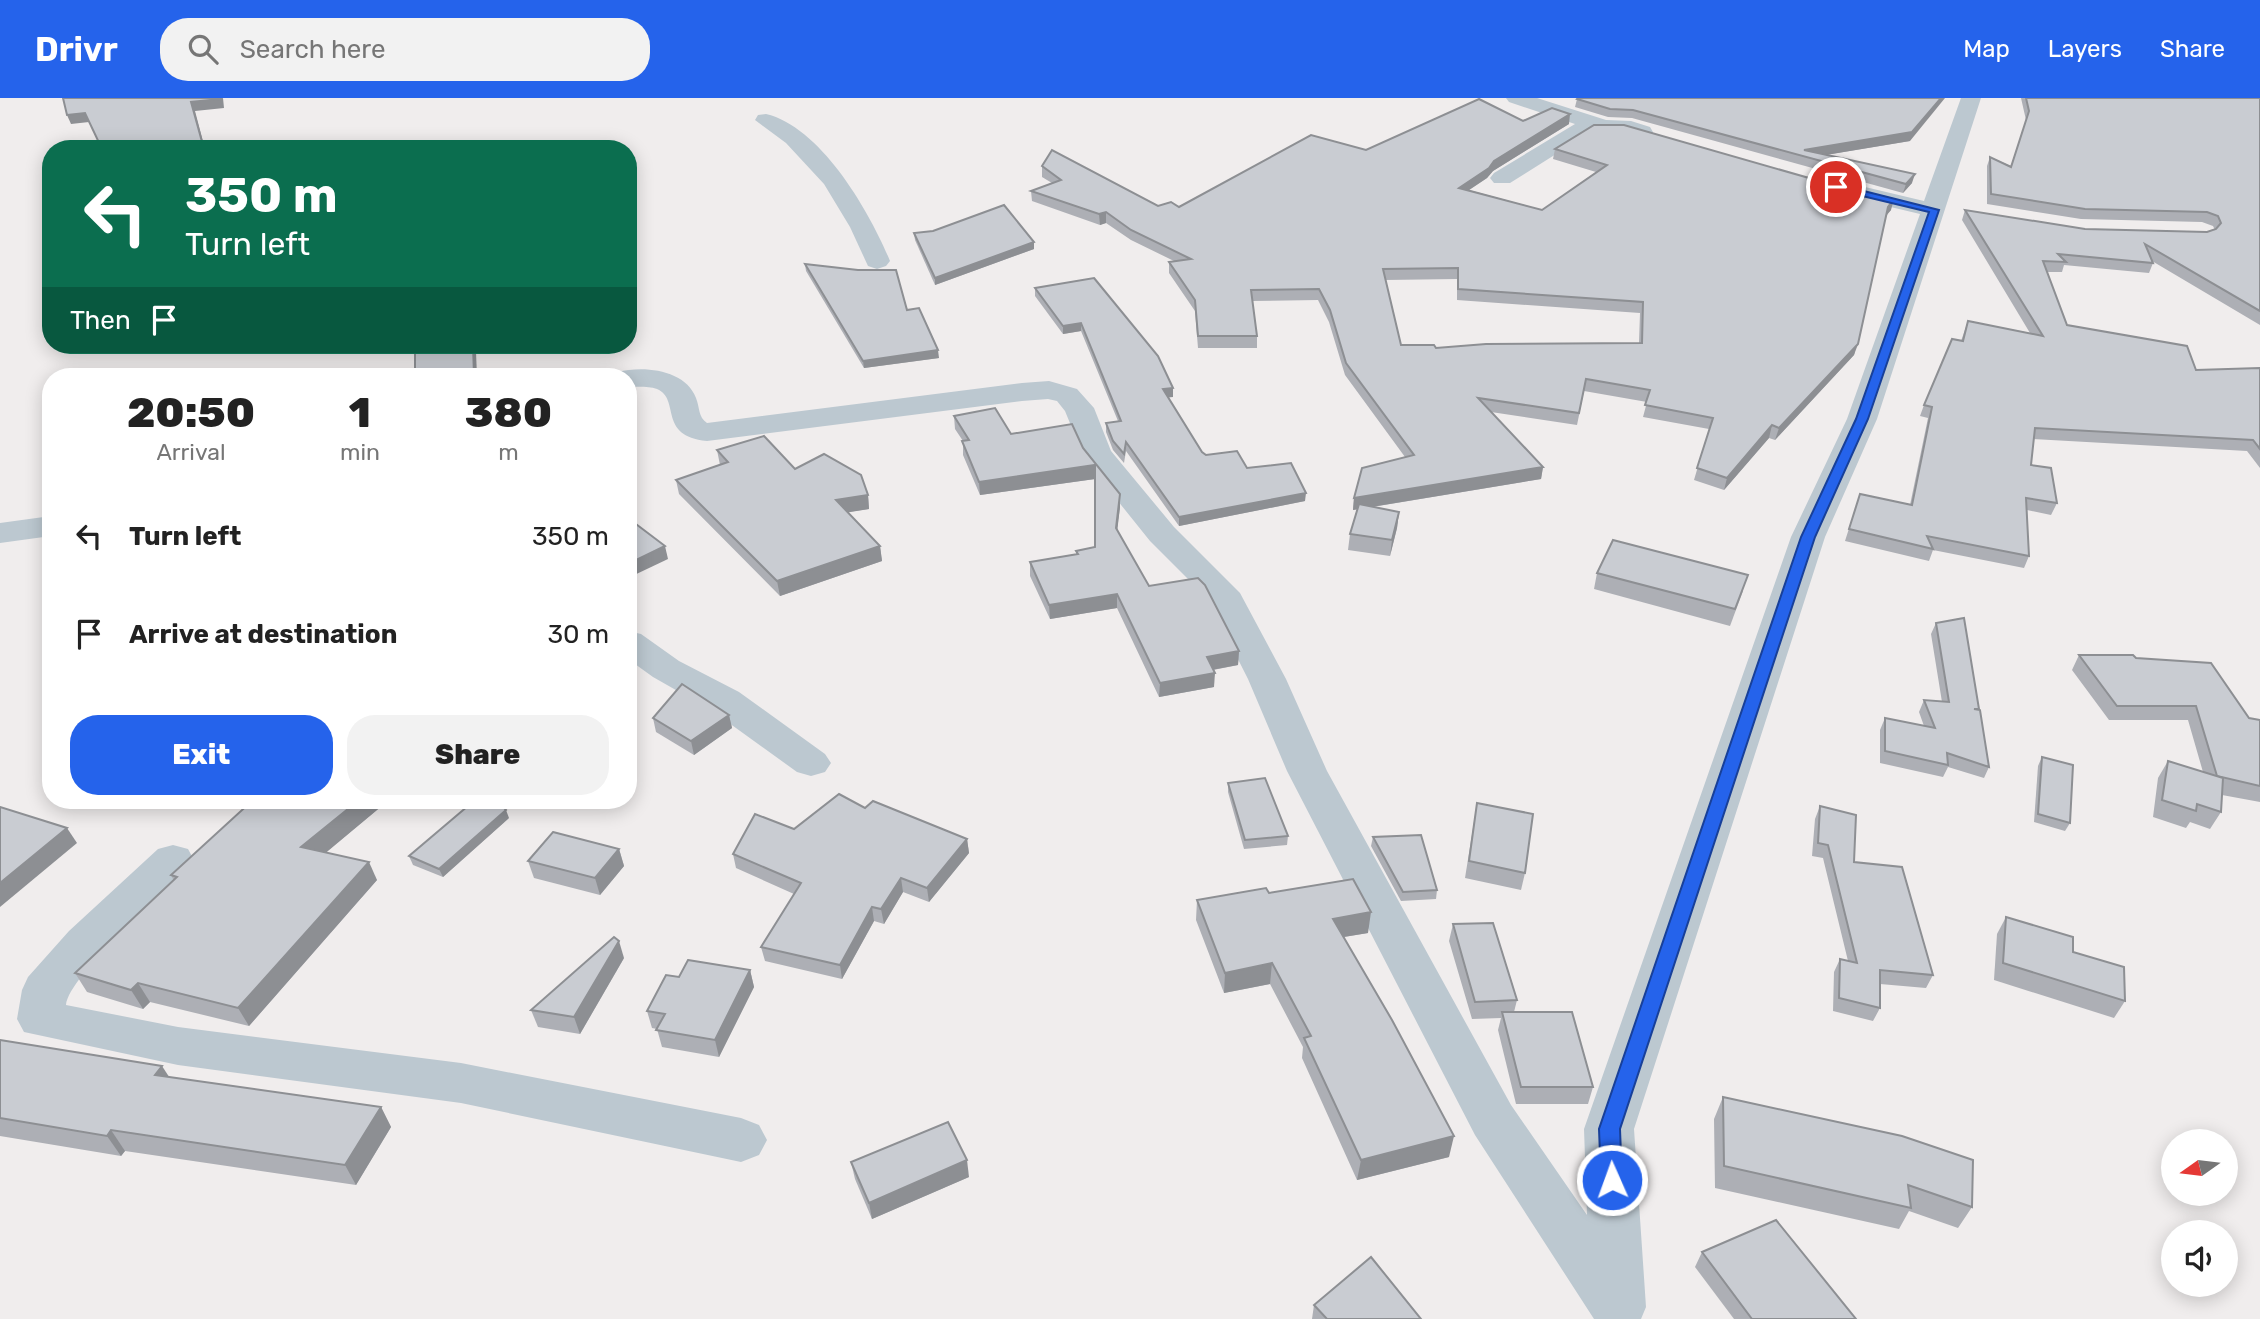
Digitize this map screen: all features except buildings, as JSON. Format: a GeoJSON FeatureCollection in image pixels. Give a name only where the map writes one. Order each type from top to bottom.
{"type":"FeatureCollection","features":[{"type":"Feature","properties":{"kind":"street"},"geometry":{"type":"LineString","coordinates":[[1516,98],[1604,125]]}},
{"type":"Feature","properties":{"kind":"street"},"geometry":{"type":"LineString","coordinates":[[1621,1313],[1609,1129],[1808,537],[1862,419],[1943,208],[1971,98]]}},
{"type":"Feature","properties":{"kind":"street"},"geometry":{"type":"LineString","coordinates":[[766,120],[793,137],[846,199],[867,233],[877,261]]}},
{"type":"Feature","properties":{"kind":"street"},"geometry":{"type":"LineString","coordinates":[[1502,178],[1586,126],[1623,126],[1663,138]]}},
{"type":"Feature","properties":{"kind":"street"},"geometry":{"type":"LineString","coordinates":[[1824,183],[1943,208]]}},
{"type":"Feature","properties":{"kind":"street"},"geometry":{"type":"LineString","coordinates":[[637,378],[649,377],[673,385],[683,397],[685,412],[693,427],[699,431],[725,431],[1022,392],[1049,390],[1067,395],[1079,408],[1096,453],[1162,534],[1222,593],[1267,679],[1307,771],[1493,1120],[1621,1313]]}},
{"type":"Feature","properties":{"kind":"street"},"geometry":{"type":"LineString","coordinates":[[0,533],[42,527]]}},
{"type":"Feature","properties":{"kind":"street"},"geometry":{"type":"LineString","coordinates":[[637,648],[666,669],[725,701],[811,763]]}},
{"type":"Feature","properties":{"kind":"street"},"geometry":{"type":"LineString","coordinates":[[173,860],[85,943],[45,990],[41,1019],[178,1046],[461,1083],[741,1140]]}},
{"type":"Feature","properties":{"kind":"route"},"geometry":{"type":"LineString","coordinates":[[1612,1180],[1609,1129],[1647,1013],[1808,537],[1862,419],[1934,210],[1836,187]]}}]}
